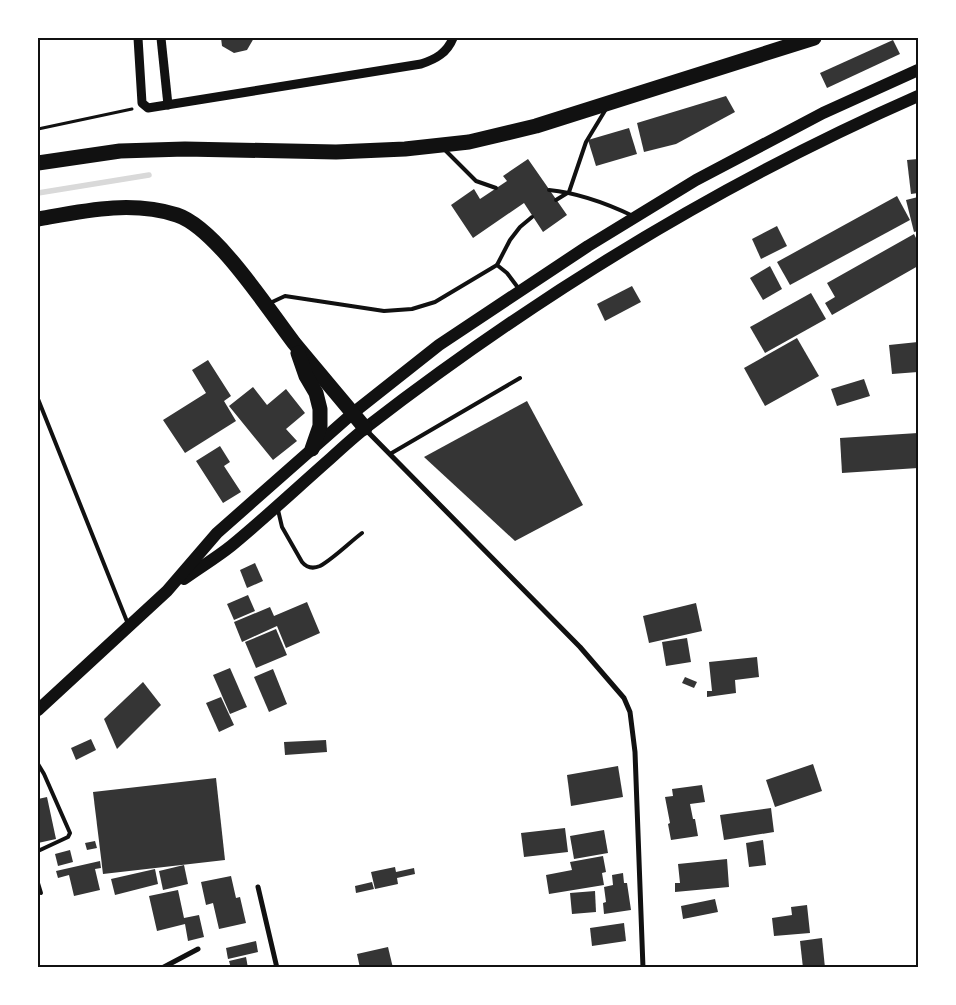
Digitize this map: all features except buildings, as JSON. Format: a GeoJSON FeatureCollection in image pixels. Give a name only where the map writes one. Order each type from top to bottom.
{"type":"FeatureCollection","features":[{"type":"Feature","properties":{"kind":"highway"},"geometry":{"type":"LineString","coordinates":[[38,162],[120,152],[166,150],[336,152],[405,149],[468,142],[536,126],[814,38]]}},
{"type":"Feature","properties":{"kind":"highway"},"geometry":{"type":"LineString","coordinates":[[38,219],[106,208],[145,208],[166,212],[192,222],[226,255],[365,428]]}},
{"type":"Feature","properties":{"kind":"highway"},"geometry":{"type":"LineString","coordinates":[[294,342],[306,376],[316,393],[320,409],[320,426],[312,449]]}},
{"type":"Feature","properties":{"kind":"main road"},"geometry":{"type":"LineString","coordinates":[[167,591],[217,533],[353,413],[440,345],[616,228],[696,180],[823,113],[918,70]]}},
{"type":"Feature","properties":{"kind":"main road"},"geometry":{"type":"LineString","coordinates":[[38,710],[167,591],[229,547],[365,428],[455,360],[540,302],[629,247],[767,167],[918,96]]}},
{"type":"Feature","properties":{"kind":"main road"},"geometry":{"type":"LineString","coordinates":[[616,228],[629,247]]}},
{"type":"Feature","properties":{"kind":"street"},"geometry":{"type":"LineString","coordinates":[[138,38],[142,103],[148,108],[421,64],[445,52],[453,38]]}},
{"type":"Feature","properties":{"kind":"street"},"geometry":{"type":"LineString","coordinates":[[161,38],[168,106]]}},
{"type":"Feature","properties":{"kind":"street"},"geometry":{"type":"LineString","coordinates":[[365,428],[580,647],[624,698],[630,712],[635,752],[643,968]]}},
{"type":"Feature","properties":{"kind":"street"},"geometry":{"type":"LineString","coordinates":[[258,887],[277,968]]}},
{"type":"Feature","properties":{"kind":"street"},"geometry":{"type":"LineString","coordinates":[[162,968],[198,949]]}},
{"type":"Feature","properties":{"kind":"lane"},"geometry":{"type":"LineString","coordinates":[[556,200],[569,192],[589,136],[610,103]]}},
{"type":"Feature","properties":{"kind":"lane"},"geometry":{"type":"LineString","coordinates":[[440,146],[476,181],[496,188]]}},
{"type":"Feature","properties":{"kind":"lane"},"geometry":{"type":"LineString","coordinates":[[549,190],[569,192],[608,204],[635,217]]}},
{"type":"Feature","properties":{"kind":"lane"},"geometry":{"type":"LineString","coordinates":[[266,305],[273,300],[285,296],[384,311],[412,309],[435,302],[497,266],[510,240],[532,217]]}},
{"type":"Feature","properties":{"kind":"lane"},"geometry":{"type":"LineString","coordinates":[[497,266],[507,273],[520,291]]}},
{"type":"Feature","properties":{"kind":"lane"},"geometry":{"type":"LineString","coordinates":[[390,454],[520,378]]}},
{"type":"Feature","properties":{"kind":"lane"},"geometry":{"type":"LineString","coordinates":[[38,399],[128,626]]}},
{"type":"Feature","properties":{"kind":"lane"},"geometry":{"type":"LineString","coordinates":[[277,505],[282,527],[302,562],[310,568],[319,566],[362,533]]}},
{"type":"Feature","properties":{"kind":"lane"},"geometry":{"type":"LineString","coordinates":[[38,764],[70,833],[68,836],[38,851]]}},
{"type":"Feature","properties":{"kind":"lane"},"geometry":{"type":"LineString","coordinates":[[38,883],[41,893]]}},
{"type":"Feature","properties":{"kind":"path"},"geometry":{"type":"LineString","coordinates":[[38,129],[145,106]]}},
{"type":"Feature","properties":{"kind":"waterway"},"geometry":{"type":"LineString","coordinates":[[38,193],[149,175]]}}]}
